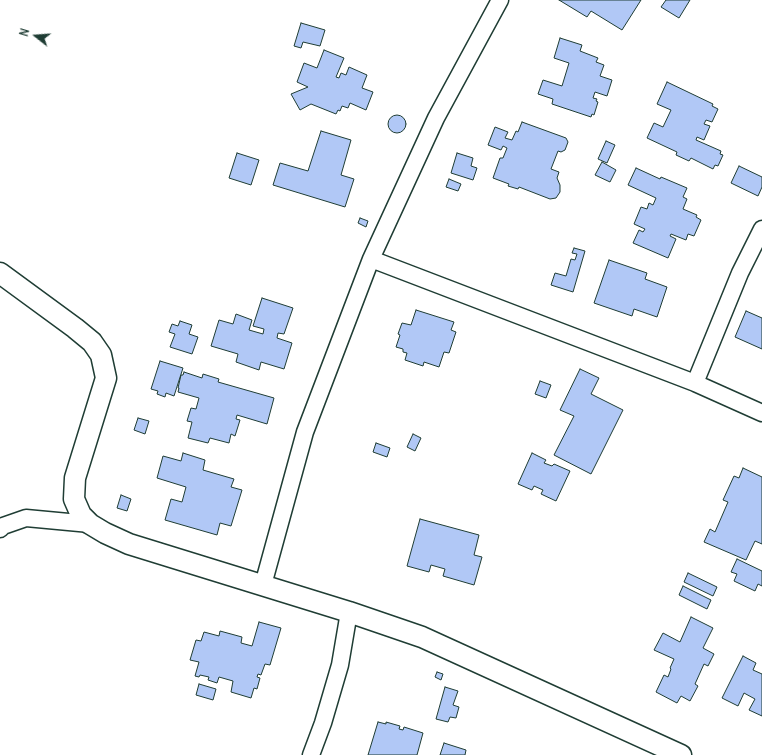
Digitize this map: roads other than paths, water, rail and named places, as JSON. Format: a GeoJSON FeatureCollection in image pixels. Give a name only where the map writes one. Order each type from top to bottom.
{"type":"FeatureCollection","features":[{"type":"Feature","properties":{"kind":"street"},"geometry":{"type":"LineString","coordinates":[[263,585],[305,432],[371,259],[436,118],[500,0]]}},
{"type":"Feature","properties":{"kind":"street"},"geometry":{"type":"LineString","coordinates":[[695,383],[740,273],[762,229]]}},
{"type":"Feature","properties":{"kind":"street"},"geometry":{"type":"LineString","coordinates":[[371,259],[695,383],[762,413]]}},
{"type":"Feature","properties":{"kind":"street"},"geometry":{"type":"LineString","coordinates":[[0,273],[75,328],[92,342],[101,355],[106,378],[75,478],[74,499],[81,515],[90,524],[129,544],[349,612],[422,637],[682,755]]}},
{"type":"Feature","properties":{"kind":"street"},"geometry":{"type":"LineString","coordinates":[[0,529],[3,526],[26,518],[90,524]]}},
{"type":"Feature","properties":{"kind":"street"},"geometry":{"type":"LineString","coordinates":[[311,755],[323,723],[340,665],[349,612]]}}]}
